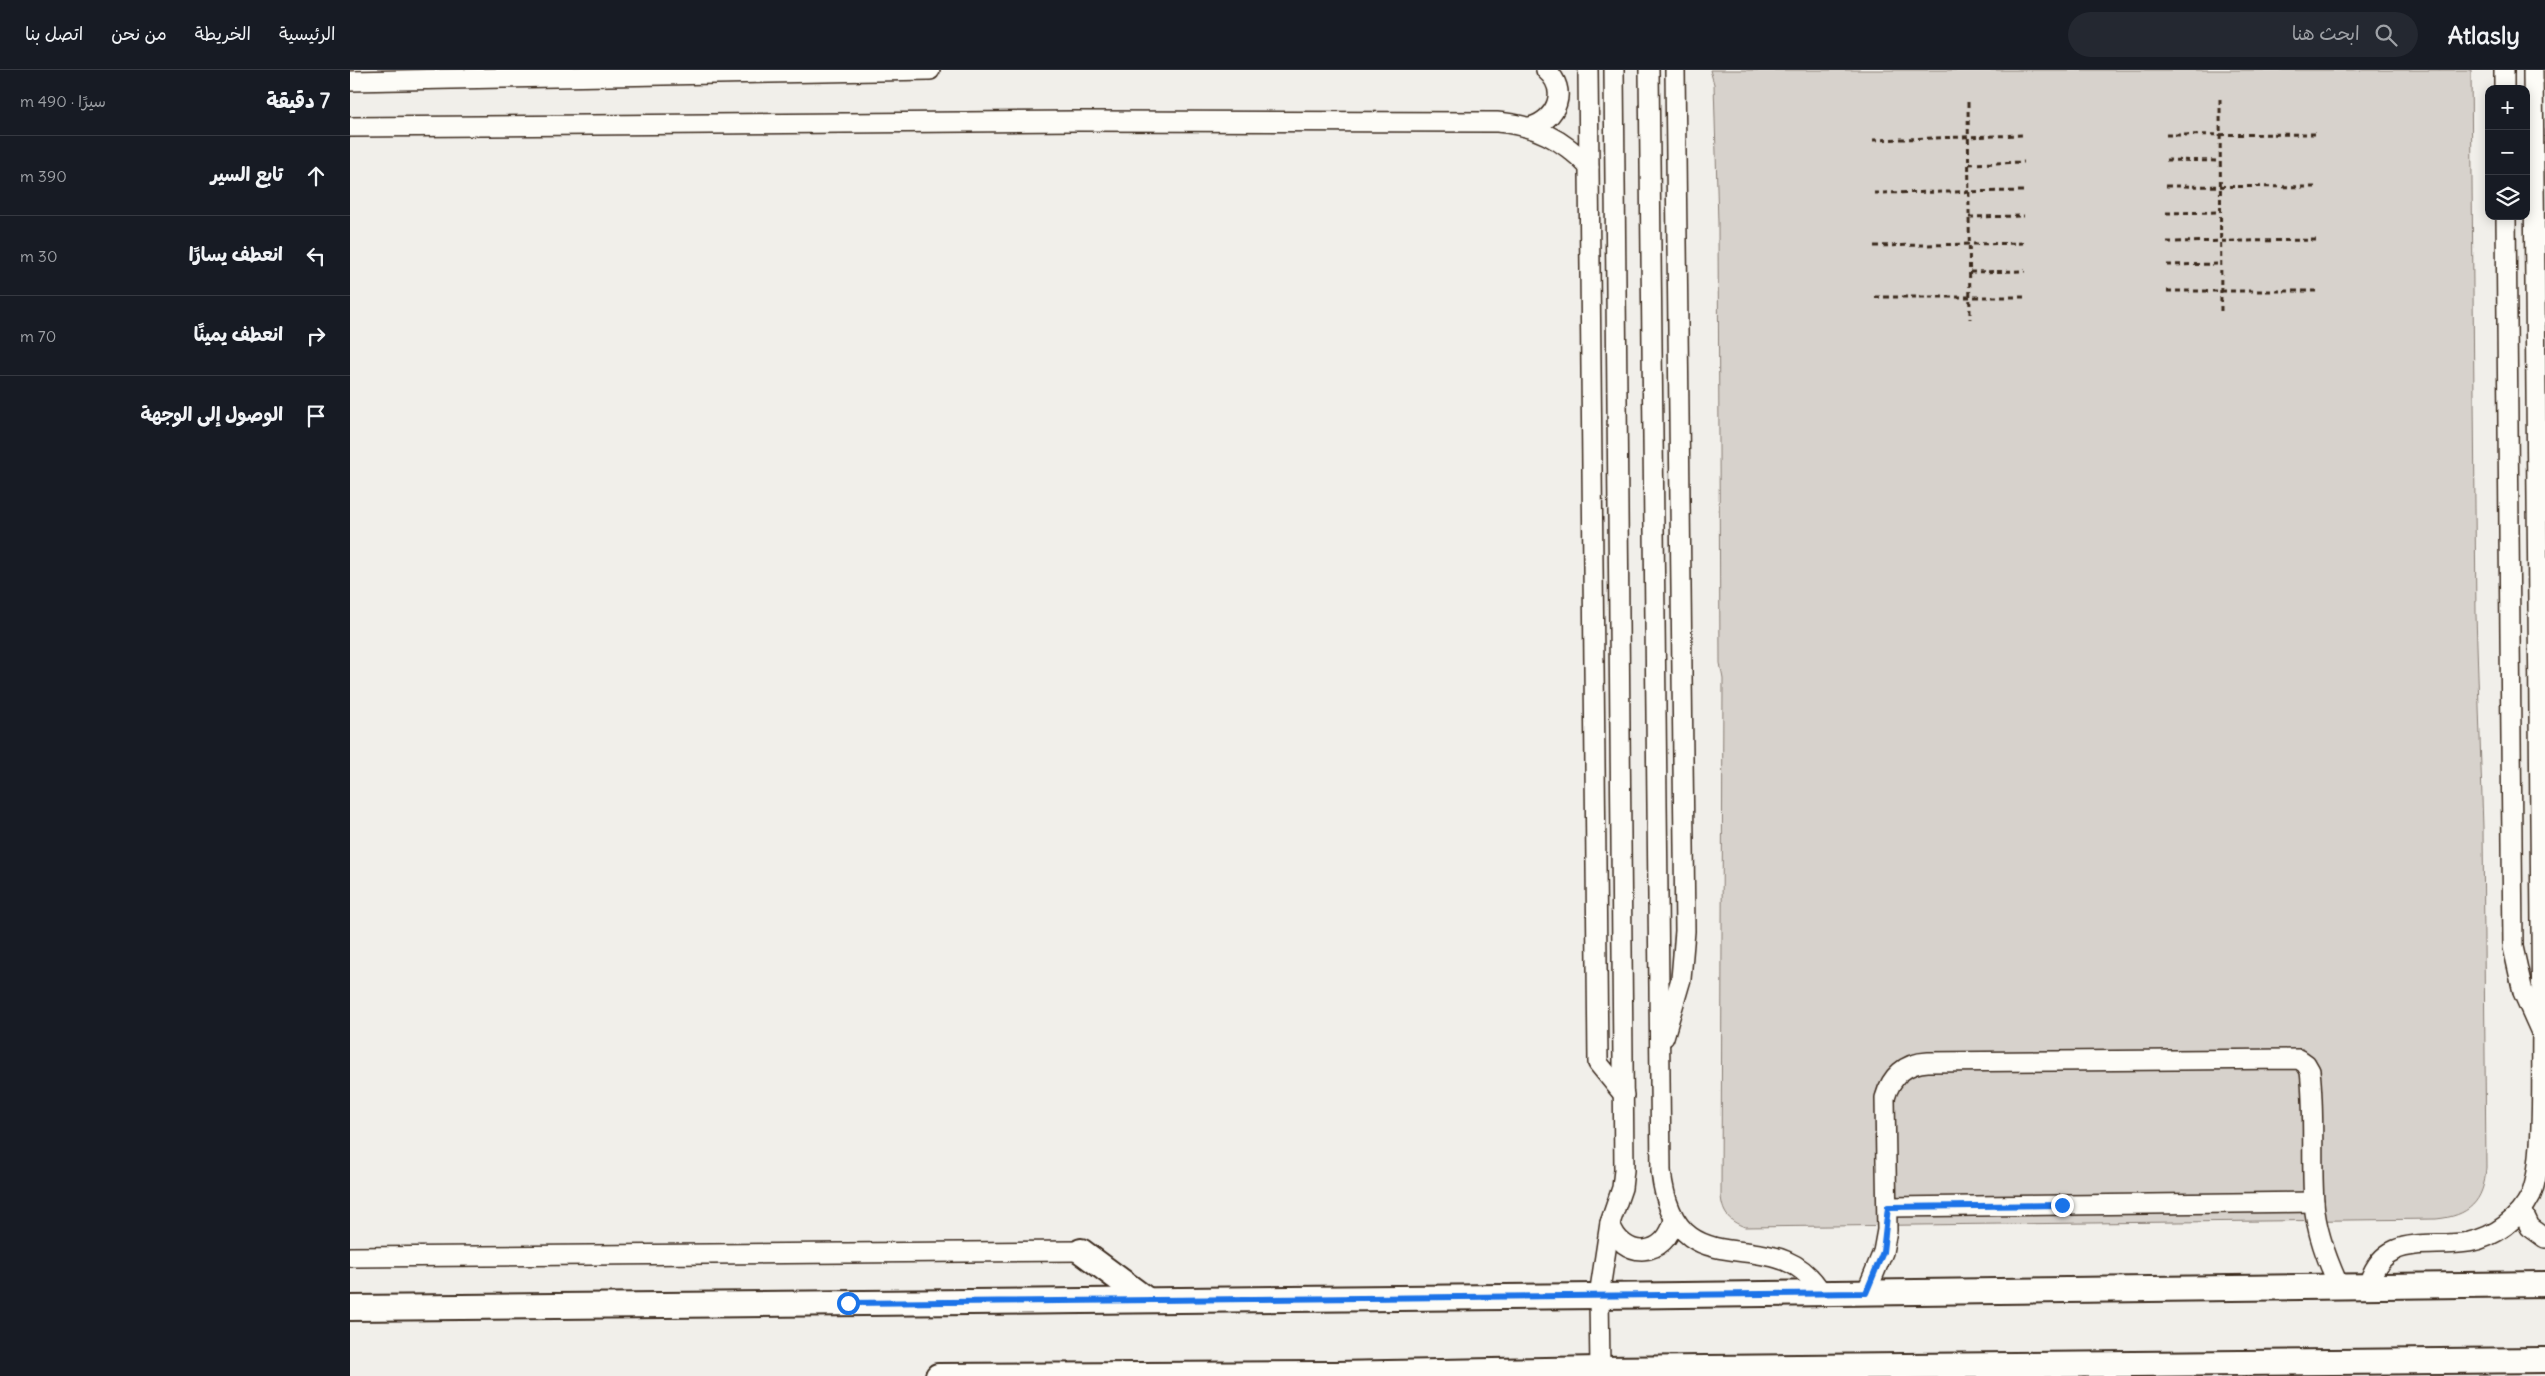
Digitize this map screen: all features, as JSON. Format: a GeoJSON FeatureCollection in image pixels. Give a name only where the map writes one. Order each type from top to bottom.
{"type":"FeatureCollection","features":[{"type":"Feature","properties":{"kind":"main road"},"geometry":{"type":"LineString","coordinates":[[1081,1251],[1147,1300]]}},
{"type":"Feature","properties":{"kind":"main road"},"geometry":{"type":"LineString","coordinates":[[350,1308],[1822,1294],[2545,1284]]}},
{"type":"Feature","properties":{"kind":"main road"},"geometry":{"type":"LineString","coordinates":[[938,1376],[1333,1375],[1600,1369],[2545,1360]]}},
{"type":"Feature","properties":{"kind":"street"},"geometry":{"type":"LineString","coordinates":[[350,81],[457,74],[930,70]]}},
{"type":"Feature","properties":{"kind":"street"},"geometry":{"type":"LineString","coordinates":[[1530,127],[1541,124],[1550,117],[1556,108],[1559,96],[1557,85],[1546,70]]}},
{"type":"Feature","properties":{"kind":"street"},"geometry":{"type":"LineString","coordinates":[[1588,70],[1598,1063],[1624,1095]]}},
{"type":"Feature","properties":{"kind":"street"},"geometry":{"type":"LineString","coordinates":[[1600,1369],[1599,1296],[1610,1223],[1622,1188],[1624,1170],[1614,70]]}},
{"type":"Feature","properties":{"kind":"street"},"geometry":{"type":"LineString","coordinates":[[1650,70],[1660,1171],[1663,1194],[1674,1219],[1694,1239],[1711,1248],[1729,1252],[1766,1253],[1784,1258],[1800,1267],[1813,1278],[1822,1294]]}},
{"type":"Feature","properties":{"kind":"street"},"geometry":{"type":"LineString","coordinates":[[1659,1048],[1679,986],[1684,955],[1685,931],[1675,70]]}},
{"type":"Feature","properties":{"kind":"street"},"geometry":{"type":"LineString","coordinates":[[2504,70],[2504,85]]}},
{"type":"Feature","properties":{"kind":"street"},"geometry":{"type":"LineString","coordinates":[[2368,1286],[2372,1273],[2379,1263],[2398,1248],[2422,1242],[2454,1243],[2485,1237],[2499,1230],[2522,1210],[2537,1180],[2542,1032],[2533,70]]}},
{"type":"Feature","properties":{"kind":"street"},"geometry":{"type":"LineString","coordinates":[[350,127],[1079,120],[1497,122],[1530,127],[1563,142],[1589,167]]}},
{"type":"Feature","properties":{"kind":"street"},"geometry":{"type":"LineString","coordinates":[[2506,220],[2513,947],[2523,992],[2542,1032]]}},
{"type":"Feature","properties":{"kind":"street"},"geometry":{"type":"LineString","coordinates":[[1593,510],[1619,538]]}},
{"type":"Feature","properties":{"kind":"street"},"geometry":{"type":"LineString","coordinates":[[1866,1293],[1883,1252],[1888,1207],[1885,1098],[1892,1079],[1899,1072],[1918,1063],[1977,1062],[2299,1060],[2306,1064],[2310,1071],[2311,1079],[2314,1202],[2323,1248],[2339,1286]]}},
{"type":"Feature","properties":{"kind":"street"},"geometry":{"type":"LineString","coordinates":[[1888,1207],[2314,1202]]}},
{"type":"Feature","properties":{"kind":"street"},"geometry":{"type":"LineString","coordinates":[[2522,1210],[2530,1226],[2545,1238]]}},
{"type":"Feature","properties":{"kind":"street"},"geometry":{"type":"LineString","coordinates":[[1610,1223],[1618,1240],[1625,1245],[1641,1250],[1657,1246],[1664,1241],[1669,1235],[1674,1219]]}},
{"type":"Feature","properties":{"kind":"street"},"geometry":{"type":"LineString","coordinates":[[350,1257],[1081,1251]]}},
{"type":"Feature","properties":{"kind":"path"},"geometry":{"type":"LineString","coordinates":[[2220,99],[2222,313]]}},
{"type":"Feature","properties":{"kind":"path"},"geometry":{"type":"LineString","coordinates":[[1968,102],[1970,319]]}},
{"type":"Feature","properties":{"kind":"path"},"geometry":{"type":"LineString","coordinates":[[2166,135],[2318,134]]}},
{"type":"Feature","properties":{"kind":"path"},"geometry":{"type":"LineString","coordinates":[[1873,140],[2024,135]]}},
{"type":"Feature","properties":{"kind":"path"},"geometry":{"type":"LineString","coordinates":[[2166,160],[2220,161]]}},
{"type":"Feature","properties":{"kind":"path"},"geometry":{"type":"LineString","coordinates":[[1968,164],[2024,162]]}},
{"type":"Feature","properties":{"kind":"path"},"geometry":{"type":"LineString","coordinates":[[2166,186],[2318,187]]}},
{"type":"Feature","properties":{"kind":"path"},"geometry":{"type":"LineString","coordinates":[[1874,193],[2024,191]]}},
{"type":"Feature","properties":{"kind":"path"},"geometry":{"type":"LineString","coordinates":[[2166,213],[2220,212]]}},
{"type":"Feature","properties":{"kind":"path"},"geometry":{"type":"LineString","coordinates":[[1969,217],[2024,216]]}},
{"type":"Feature","properties":{"kind":"path"},"geometry":{"type":"LineString","coordinates":[[2167,242],[2319,240]]}},
{"type":"Feature","properties":{"kind":"path"},"geometry":{"type":"LineString","coordinates":[[1874,246],[2025,243]]}},
{"type":"Feature","properties":{"kind":"path"},"geometry":{"type":"LineString","coordinates":[[2167,265],[2221,264]]}},
{"type":"Feature","properties":{"kind":"path"},"geometry":{"type":"LineString","coordinates":[[1970,272],[2025,271]]}},
{"type":"Feature","properties":{"kind":"path"},"geometry":{"type":"LineString","coordinates":[[2167,291],[2319,291]]}},
{"type":"Feature","properties":{"kind":"path"},"geometry":{"type":"LineString","coordinates":[[1875,298],[2025,297]]}},
{"type":"Feature","properties":{"kind":"shaded area"},"geometry":{"type":"Polygon","coordinates":[[[1710,70],[2471,70],[2476,615],[2483,828],[2486,1168],[2482,1190],[2473,1205],[2466,1211],[2457,1215],[2436,1219],[1745,1227],[1734,1222],[1727,1215],[1721,1195],[1723,679],[1720,663],[1718,223],[1714,84],[1710,70]]]}},
{"type":"Feature","properties":{"kind":"route"},"geometry":{"type":"LineString","coordinates":[[848,1303],[1866,1293],[1876,1273],[1883,1252],[1887,1230],[1888,1207],[2062,1205]]}}]}
